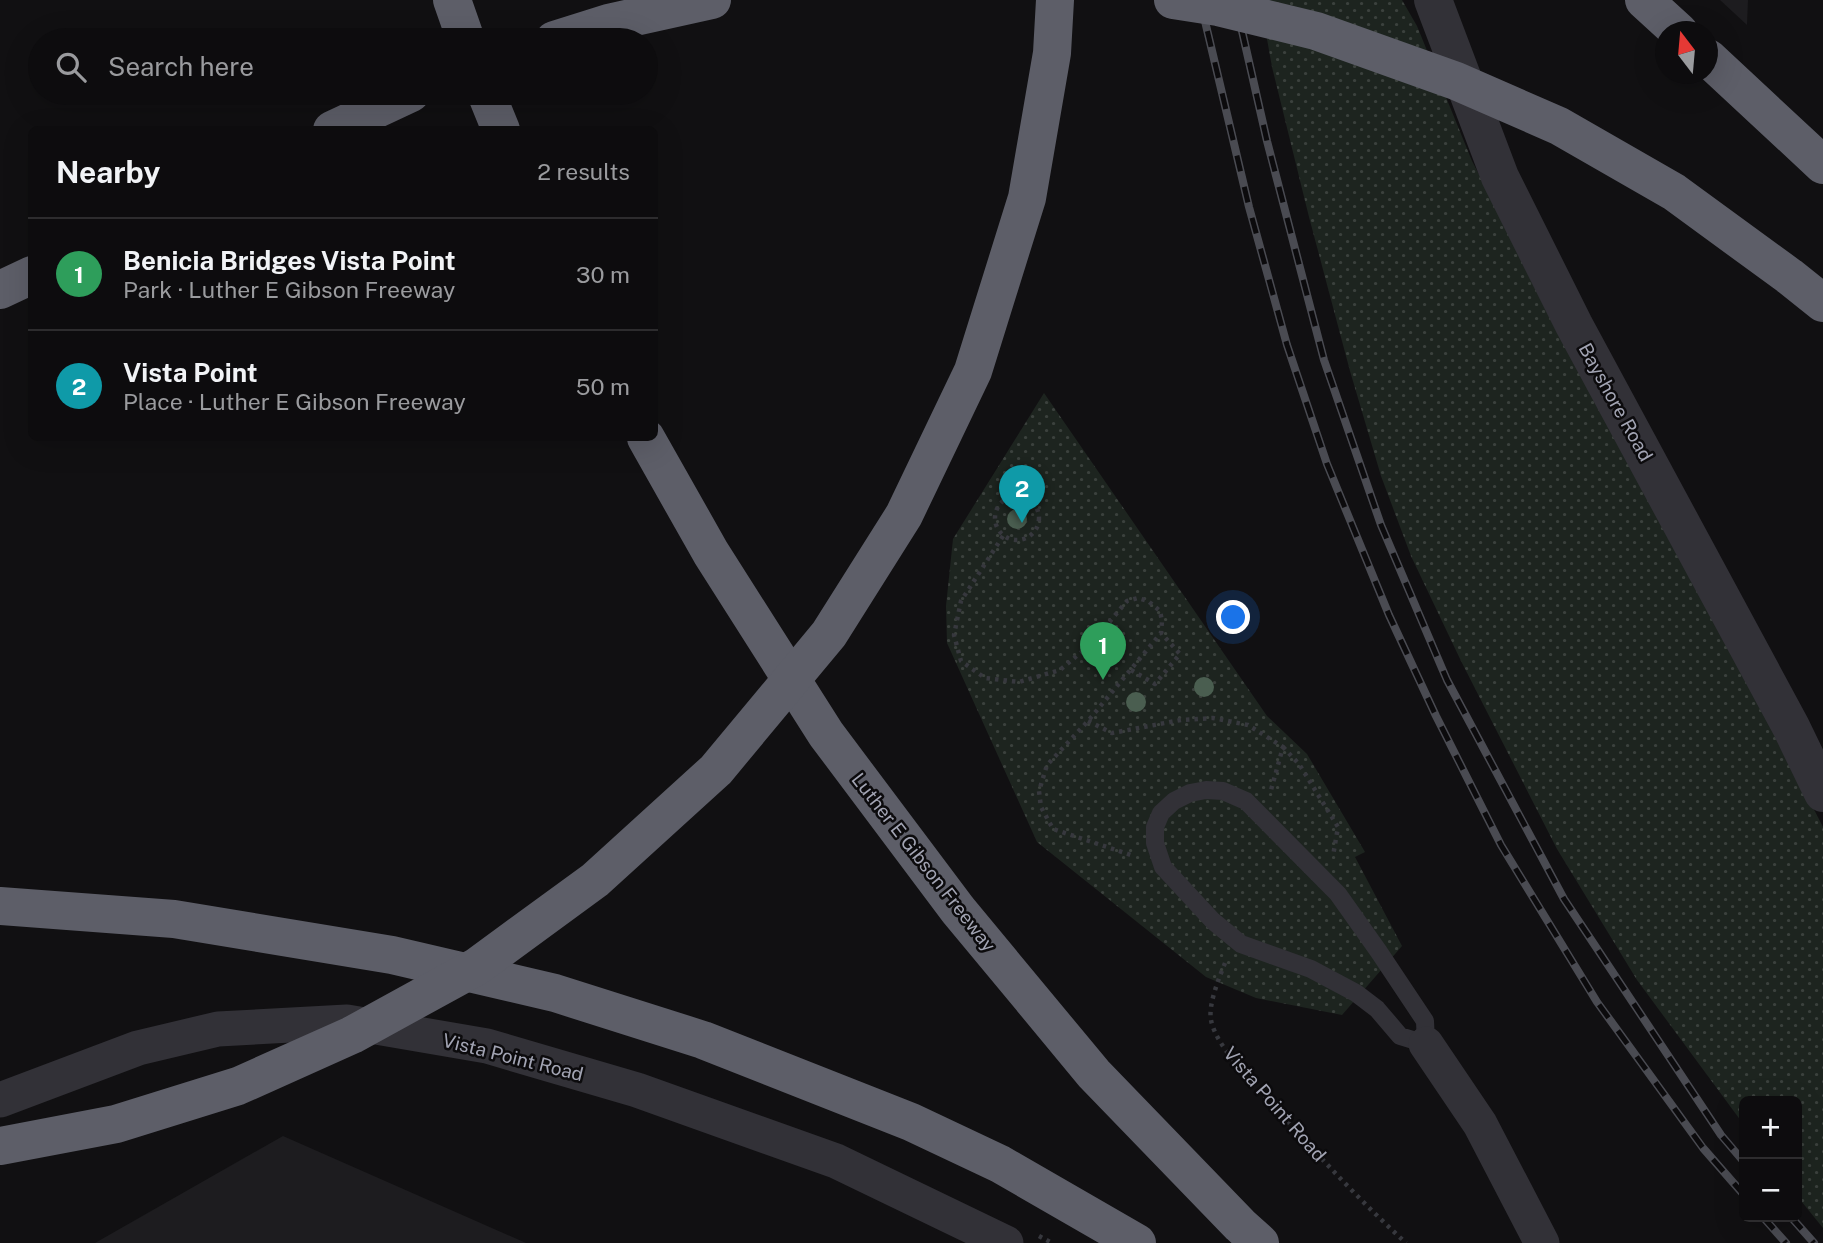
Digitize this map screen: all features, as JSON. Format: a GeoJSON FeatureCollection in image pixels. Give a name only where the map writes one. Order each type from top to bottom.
{"type":"FeatureCollection","features":[{"type":"Feature","properties":{"kind":"highway"},"geometry":{"type":"LineString","coordinates":[[452,0],[462,28]]}},
{"type":"Feature","properties":{"kind":"highway"},"geometry":{"type":"LineString","coordinates":[[592,28],[712,0]]}},
{"type":"Feature","properties":{"kind":"highway"},"geometry":{"type":"LineString","coordinates":[[0,1146],[116,1124],[214,1094],[352,1035],[476,967],[595,880],[716,770],[829,634],[904,515],[972,371],[1027,198],[1052,53],[1055,0]]}},
{"type":"Feature","properties":{"kind":"highway"},"geometry":{"type":"LineString","coordinates":[[1173,0],[1217,7],[1316,32],[1456,81],[1559,126],[1674,192],[1823,303]]}},
{"type":"Feature","properties":{"kind":"highway"},"geometry":{"type":"LineString","coordinates":[[1644,0],[1667,21]]}},
{"type":"Feature","properties":{"kind":"highway"},"geometry":{"type":"LineString","coordinates":[[1718,68],[1823,165]]}},
{"type":"Feature","properties":{"kind":"highway"},"geometry":{"type":"LineString","coordinates":[[341,126],[385,105]]}},
{"type":"Feature","properties":{"kind":"highway"},"geometry":{"type":"LineString","coordinates":[[491,105],[499,126]]}},
{"type":"Feature","properties":{"kind":"highway"},"geometry":{"type":"LineString","coordinates":[[0,290],[28,277]]}},
{"type":"Feature","properties":{"kind":"highway","name":"Luther E Gibson Freeway"},"geometry":{"type":"LineString","coordinates":[[648,441],[711,554],[825,734],[950,899],[1094,1074],[1260,1243]]}},
{"type":"Feature","properties":{"kind":"highway"},"geometry":{"type":"LineString","coordinates":[[0,906],[174,919],[392,955],[555,993],[703,1040],[911,1122],[1000,1164],[1137,1243]]}},
{"type":"Feature","properties":{"kind":"street","name":"Bayshore Road"},"geometry":{"type":"LineString","coordinates":[[1433,0],[1500,177],[1574,325],[1791,727],[1823,793]]}},
{"type":"Feature","properties":{"kind":"street","name":"Vista Point Road"},"geometry":{"type":"LineString","coordinates":[[0,1100],[138,1048],[218,1029],[347,1022],[487,1046],[637,1090],[836,1161],[1006,1243]]}},
{"type":"Feature","properties":{"kind":"street"},"geometry":{"type":"LineString","coordinates":[[1426,1044],[1480,1124],[1542,1243]]}},
{"type":"Feature","properties":{"kind":"lane"},"geometry":{"type":"LineString","coordinates":[[1206,790],[1223,792],[1246,802],[1262,818],[1338,894],[1424,1021],[1426,1044],[1400,1036],[1377,1009],[1356,993],[1311,969],[1241,944],[1213,921],[1163,865],[1155,843],[1155,827],[1161,813],[1174,801],[1190,793],[1206,790]]}},
{"type":"Feature","properties":{"kind":"path"},"geometry":{"type":"LineString","coordinates":[[1015,496],[1030,500],[1039,511],[1040,519],[1034,533],[1016,541],[1003,536],[998,530],[995,516],[1001,502],[1015,496]]}},
{"type":"Feature","properties":{"kind":"path"},"geometry":{"type":"LineString","coordinates":[[1003,536],[961,601],[954,635],[961,661],[985,678],[1019,682],[1060,670],[1091,644],[1127,601],[1138,598],[1148,601],[1160,611],[1161,634],[1047,765],[1039,791],[1041,807],[1053,829],[1163,865]]}},
{"type":"Feature","properties":{"kind":"path"},"geometry":{"type":"LineString","coordinates":[[1131,670],[1154,684],[1181,654],[1161,634]]}},
{"type":"Feature","properties":{"kind":"path"},"geometry":{"type":"LineString","coordinates":[[1088,721],[1112,733],[1181,720],[1213,718],[1248,725],[1283,747],[1299,764],[1338,827],[1329,885]]}},
{"type":"Feature","properties":{"kind":"path"},"geometry":{"type":"LineString","coordinates":[[1262,818],[1283,747]]}},
{"type":"Feature","properties":{"kind":"path","name":"Vista Point Road"},"geometry":{"type":"LineString","coordinates":[[1241,944],[1226,961],[1215,990],[1211,1020],[1222,1045],[1279,1112],[1370,1210],[1406,1243]]}},
{"type":"Feature","properties":{"kind":"shaded area"},"geometry":{"type":"Polygon","coordinates":[[[1260,0],[1402,0],[1417,26],[1472,161],[1823,827],[1823,1228],[1802,1202],[1802,1096],[1739,1096],[1739,1118],[1637,980],[1557,849],[1411,556],[1381,476],[1350,371],[1272,67],[1260,0]]]}},
{"type":"Feature","properties":{"kind":"shaded area"},"geometry":{"type":"Polygon","coordinates":[[[1720,0],[1748,0],[1747,25],[1720,0]]]}},
{"type":"Feature","properties":{"kind":"shaded area"},"geometry":{"type":"Polygon","coordinates":[[[1044,393],[1267,716],[1307,754],[1365,852],[1355,857],[1402,946],[1342,1015],[1256,998],[1206,977],[1037,842],[947,643],[946,606],[953,539],[1044,393]]]}},
{"type":"Feature","properties":{"kind":"shaded area"},"geometry":{"type":"Polygon","coordinates":[[[283,1136],[526,1243],[95,1243],[283,1136]]]}},
{"type":"Feature","properties":{"kind":"railway"},"geometry":{"type":"LineString","coordinates":[[1200,0],[1249,207],[1287,345],[1327,464],[1389,615],[1501,845],[1597,1002],[1703,1148],[1739,1189]]}},
{"type":"Feature","properties":{"kind":"railway"},"geometry":{"type":"LineString","coordinates":[[1235,0],[1267,141],[1324,360],[1381,525],[1447,680],[1564,899],[1721,1135],[1741,1159]]}},
{"type":"Feature","properties":{"kind":"railway"},"geometry":{"type":"LineString","coordinates":[[1767,1222],[1786,1243]]}},
{"type":"Feature","properties":{"kind":"railway"},"geometry":{"type":"LineString","coordinates":[[1795,1222],[1814,1243]]}},
{"type":"Feature","properties":{"kind":"place","name":"Vista Point"},"geometry":{"type":"Point","coordinates":[1022,523]}},
{"type":"Feature","properties":{"kind":"place","name":"Benicia Bridges Vista Point"},"geometry":{"type":"Point","coordinates":[1103,680]}}]}
